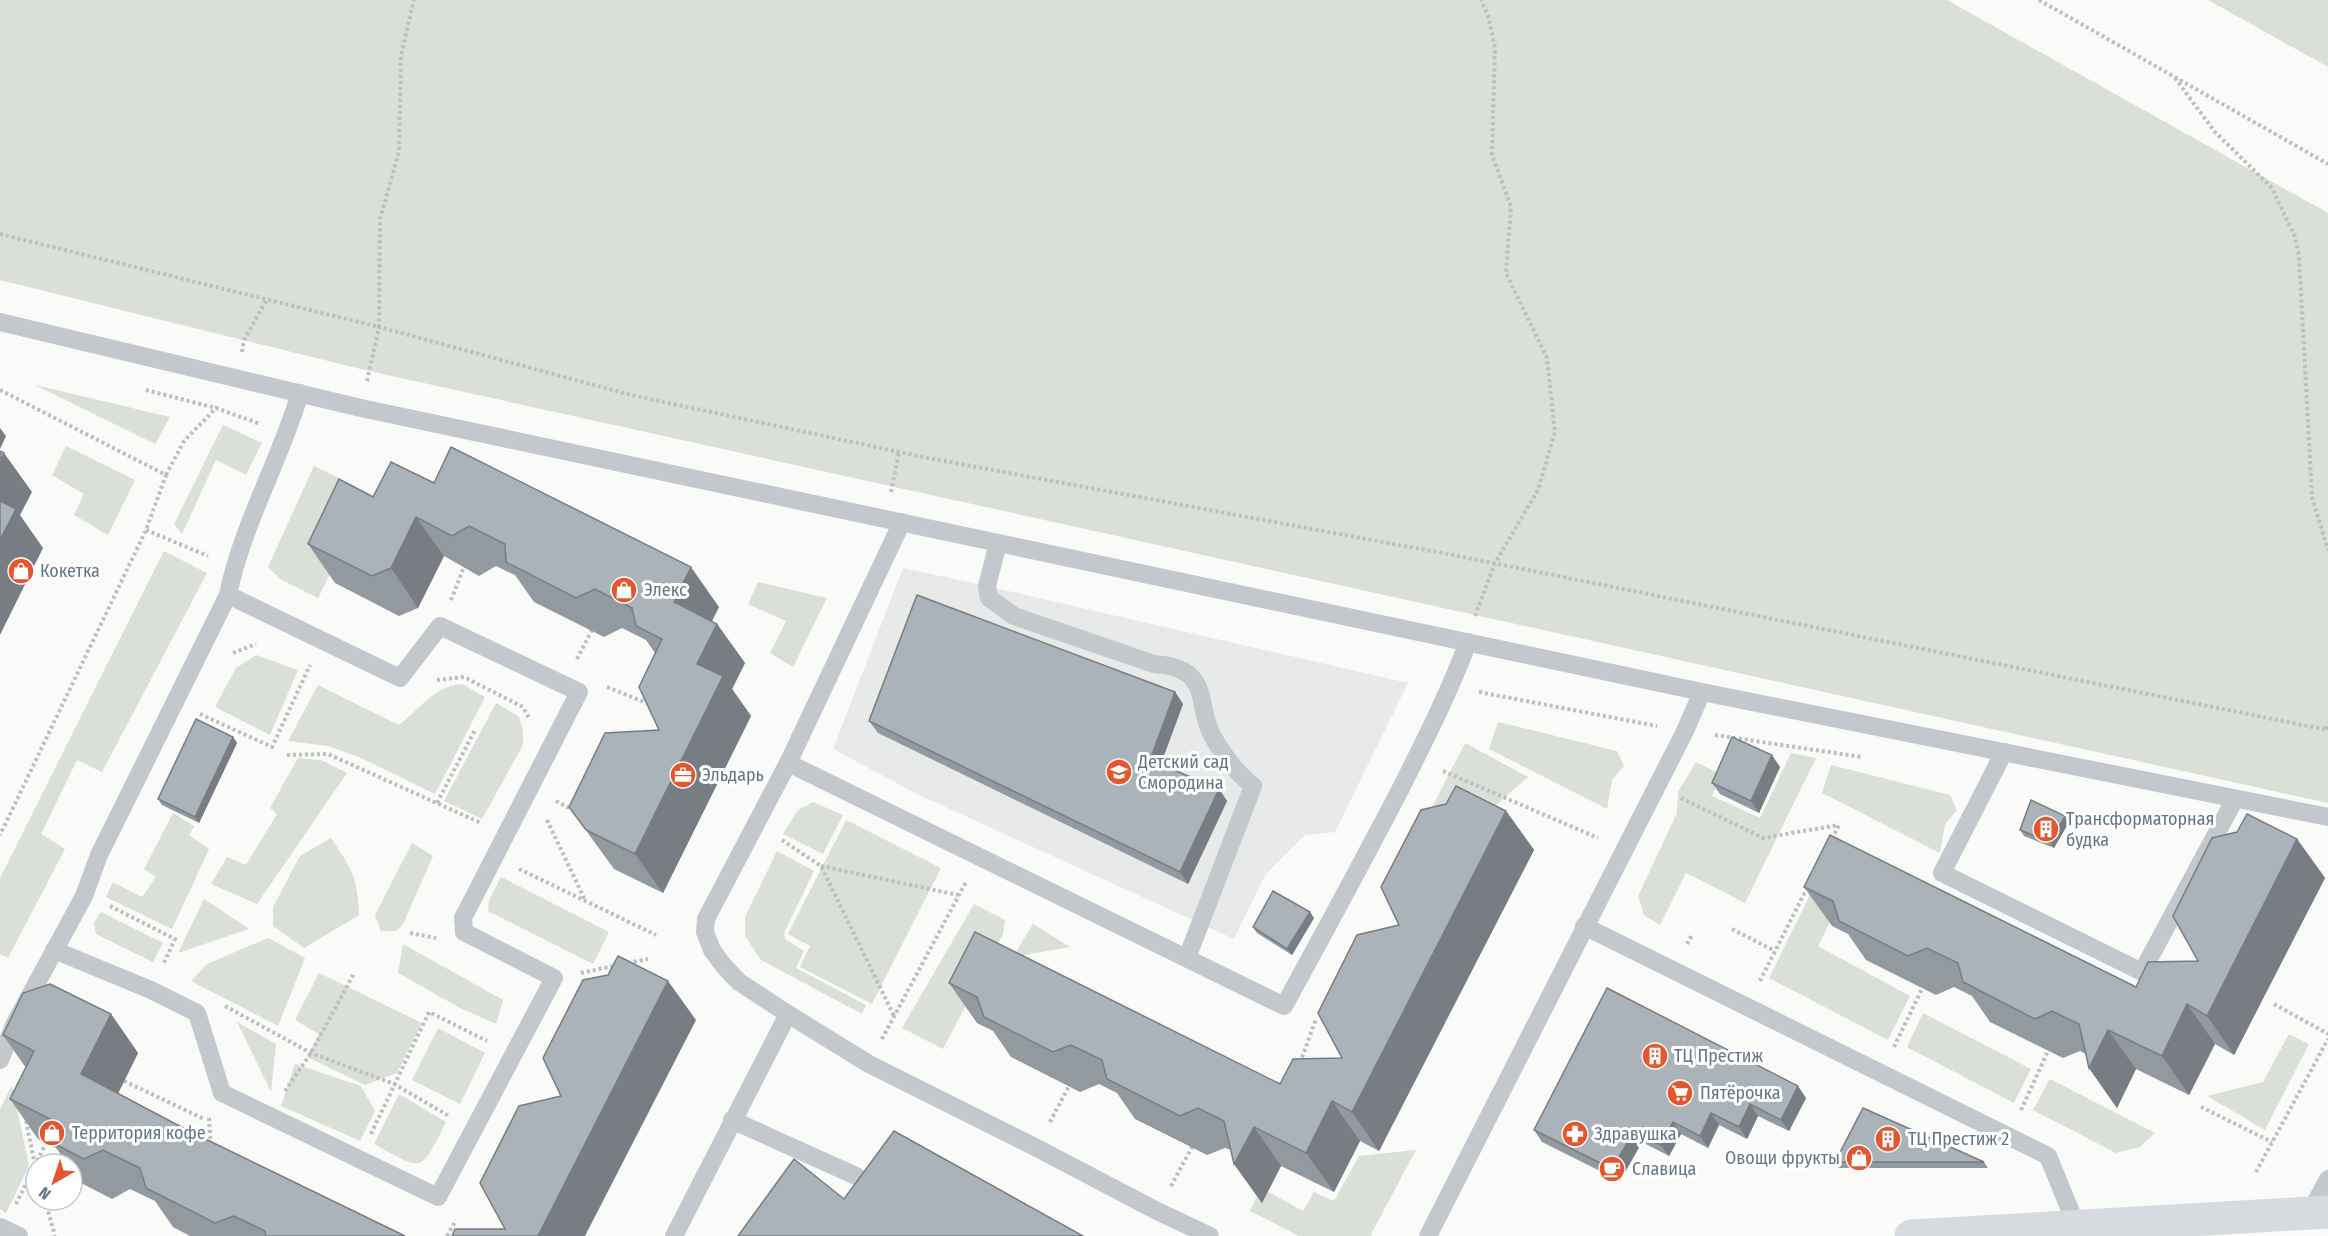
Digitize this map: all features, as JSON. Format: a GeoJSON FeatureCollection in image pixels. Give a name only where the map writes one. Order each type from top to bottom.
{"type":"FeatureCollection","features":[{"type":"Feature","properties":{"kind":"street"},"geometry":{"type":"LineString","coordinates":[[1911,1236],[2319,1213]]}},
{"type":"Feature","properties":{"kind":"lane"},"geometry":{"type":"LineString","coordinates":[[0,322],[361,408],[1702,692],[2328,817]]}},
{"type":"Feature","properties":{"kind":"lane"},"geometry":{"type":"LineString","coordinates":[[0,1060],[7,1018],[54,950],[84,896],[99,855],[228,595],[233,567],[288,434],[300,393]]}},
{"type":"Feature","properties":{"kind":"lane"},"geometry":{"type":"LineString","coordinates":[[902,522],[788,763],[706,919],[705,932],[712,950],[739,982],[869,1064],[1035,1147],[1157,1212],[1210,1236]]}},
{"type":"Feature","properties":{"kind":"lane"},"geometry":{"type":"LineString","coordinates":[[998,543],[987,586],[989,598],[1014,616],[1154,664],[1170,665],[1191,676],[1202,692],[1214,739],[1241,776],[1253,786],[1187,958]]}},
{"type":"Feature","properties":{"kind":"lane"},"geometry":{"type":"LineString","coordinates":[[54,950],[151,990],[197,1013],[222,1093],[438,1197],[554,978],[464,932],[463,918],[579,692],[440,626],[400,678],[228,595]]}},
{"type":"Feature","properties":{"kind":"lane"},"geometry":{"type":"LineString","coordinates":[[788,763],[1284,1005],[1355,877],[1415,759],[1451,687],[1468,642]]}},
{"type":"Feature","properties":{"kind":"lane"},"geometry":{"type":"LineString","coordinates":[[1428,1236],[1685,731],[1702,692]]}},
{"type":"Feature","properties":{"kind":"lane"},"geometry":{"type":"LineString","coordinates":[[2004,752],[1942,873],[2142,972],[2235,799]]}},
{"type":"Feature","properties":{"kind":"lane"},"geometry":{"type":"LineString","coordinates":[[1584,926],[1746,1009],[1882,1073],[2048,1156],[2077,1227]]}},
{"type":"Feature","properties":{"kind":"lane"},"geometry":{"type":"LineString","coordinates":[[674,1236],[788,1014]]}},
{"type":"Feature","properties":{"kind":"lane"},"geometry":{"type":"LineString","coordinates":[[732,1120],[856,1176]]}},
{"type":"Feature","properties":{"kind":"lane"},"geometry":{"type":"LineString","coordinates":[[2319,1213],[2328,1179]]}},
{"type":"Feature","properties":{"kind":"path"},"geometry":{"type":"LineString","coordinates":[[361,408],[379,327],[380,219],[399,152],[401,55],[414,0]]}},
{"type":"Feature","properties":{"kind":"path"},"geometry":{"type":"LineString","coordinates":[[1468,642],[1495,563],[1538,490],[1555,432],[1547,358],[1506,273],[1511,207],[1492,155],[1495,48],[1488,15],[1481,0]]}},
{"type":"Feature","properties":{"kind":"path"},"geometry":{"type":"LineString","coordinates":[[2039,0],[2328,164]]}},
{"type":"Feature","properties":{"kind":"path"},"geometry":{"type":"LineString","coordinates":[[2175,78],[2215,132],[2272,188],[2295,237],[2299,256],[2312,497],[2328,550]]}},
{"type":"Feature","properties":{"kind":"path"},"geometry":{"type":"LineString","coordinates":[[0,234],[379,327],[631,395],[899,452],[1495,563],[2327,730],[2328,723]]}},
{"type":"Feature","properties":{"kind":"path"},"geometry":{"type":"LineString","coordinates":[[137,388],[216,408],[288,434]]}},
{"type":"Feature","properties":{"kind":"path"},"geometry":{"type":"LineString","coordinates":[[0,390],[166,475]]}},
{"type":"Feature","properties":{"kind":"path"},"geometry":{"type":"LineString","coordinates":[[0,835],[146,530],[166,475],[184,441],[216,408]]}},
{"type":"Feature","properties":{"kind":"path"},"geometry":{"type":"LineString","coordinates":[[882,518],[893,486],[899,452]]}},
{"type":"Feature","properties":{"kind":"path"},"geometry":{"type":"LineString","coordinates":[[146,530],[233,567]]}},
{"type":"Feature","properties":{"kind":"path"},"geometry":{"type":"LineString","coordinates":[[176,700],[202,716],[272,747],[322,640]]}},
{"type":"Feature","properties":{"kind":"path"},"geometry":{"type":"LineString","coordinates":[[229,660],[234,653],[254,643],[261,645]]}},
{"type":"Feature","properties":{"kind":"path"},"geometry":{"type":"LineString","coordinates":[[299,662],[319,672]]}},
{"type":"Feature","properties":{"kind":"path"},"geometry":{"type":"LineString","coordinates":[[432,682],[441,678],[464,677],[523,707],[533,725]]}},
{"type":"Feature","properties":{"kind":"path"},"geometry":{"type":"LineString","coordinates":[[579,692],[610,686],[651,705]]}},
{"type":"Feature","properties":{"kind":"path"},"geometry":{"type":"LineString","coordinates":[[1451,687],[1685,731]]}},
{"type":"Feature","properties":{"kind":"path"},"geometry":{"type":"LineString","coordinates":[[202,716],[207,706]]}},
{"type":"Feature","properties":{"kind":"path"},"geometry":{"type":"LineString","coordinates":[[437,803],[475,730]]}},
{"type":"Feature","properties":{"kind":"path"},"geometry":{"type":"LineString","coordinates":[[287,755],[328,754],[505,836]]}},
{"type":"Feature","properties":{"kind":"path"},"geometry":{"type":"LineString","coordinates":[[1415,759],[1624,849]]}},
{"type":"Feature","properties":{"kind":"path"},"geometry":{"type":"LineString","coordinates":[[1656,786],[1763,838],[1839,825],[1828,846]]}},
{"type":"Feature","properties":{"kind":"path"},"geometry":{"type":"LineString","coordinates":[[531,787],[574,811]]}},
{"type":"Feature","properties":{"kind":"path"},"geometry":{"type":"LineString","coordinates":[[531,787],[586,901]]}},
{"type":"Feature","properties":{"kind":"path"},"geometry":{"type":"LineString","coordinates":[[755,824],[820,866],[958,895]]}},
{"type":"Feature","properties":{"kind":"path"},"geometry":{"type":"LineString","coordinates":[[869,1064],[979,856]]}},
{"type":"Feature","properties":{"kind":"path"},"geometry":{"type":"LineString","coordinates":[[494,857],[656,935]]}},
{"type":"Feature","properties":{"kind":"path"},"geometry":{"type":"LineString","coordinates":[[820,866],[894,1016]]}},
{"type":"Feature","properties":{"kind":"path"},"geometry":{"type":"LineString","coordinates":[[1746,1009],[1812,878]]}},
{"type":"Feature","properties":{"kind":"path"},"geometry":{"type":"LineString","coordinates":[[84,896],[99,901],[175,939],[151,990]]}},
{"type":"Feature","properties":{"kind":"path"},"geometry":{"type":"LineString","coordinates":[[438,928],[434,939],[444,944]]}},
{"type":"Feature","properties":{"kind":"path"},"geometry":{"type":"LineString","coordinates":[[1732,929],[1775,951]]}},
{"type":"Feature","properties":{"kind":"path"},"geometry":{"type":"LineString","coordinates":[[554,978],[648,959]]}},
{"type":"Feature","properties":{"kind":"path"},"geometry":{"type":"LineString","coordinates":[[270,1116],[311,1053],[354,973]]}},
{"type":"Feature","properties":{"kind":"path"},"geometry":{"type":"LineString","coordinates":[[1882,1073],[1922,989]]}},
{"type":"Feature","properties":{"kind":"path"},"geometry":{"type":"LineString","coordinates":[[216,1001],[311,1053],[394,1084],[474,1129]]}},
{"type":"Feature","properties":{"kind":"path"},"geometry":{"type":"LineString","coordinates":[[197,1013],[226,1005]]}},
{"type":"Feature","properties":{"kind":"path"},"geometry":{"type":"LineString","coordinates":[[226,1005],[229,1017]]}},
{"type":"Feature","properties":{"kind":"path"},"geometry":{"type":"LineString","coordinates":[[1284,1005],[1322,1021]]}},
{"type":"Feature","properties":{"kind":"path"},"geometry":{"type":"LineString","coordinates":[[2274,1005],[2328,1034]]}},
{"type":"Feature","properties":{"kind":"path"},"geometry":{"type":"LineString","coordinates":[[359,1159],[429,1012],[514,1053]]}},
{"type":"Feature","properties":{"kind":"path"},"geometry":{"type":"LineString","coordinates":[[1299,1066],[1316,1019]]}},
{"type":"Feature","properties":{"kind":"path"},"geometry":{"type":"LineString","coordinates":[[2256,1172],[2328,1039]]}},
{"type":"Feature","properties":{"kind":"path"},"geometry":{"type":"LineString","coordinates":[[2009,1137],[2048,1051]]}},
{"type":"Feature","properties":{"kind":"path"},"geometry":{"type":"LineString","coordinates":[[124,1081],[207,1121]]}},
{"type":"Feature","properties":{"kind":"path"},"geometry":{"type":"LineString","coordinates":[[1035,1147],[1069,1086]]}},
{"type":"Feature","properties":{"kind":"path"},"geometry":{"type":"LineString","coordinates":[[212,1150],[207,1121],[222,1093]]}},
{"type":"Feature","properties":{"kind":"path"},"geometry":{"type":"LineString","coordinates":[[2201,1107],[2272,1142]]}},
{"type":"Feature","properties":{"kind":"path"},"geometry":{"type":"LineString","coordinates":[[25,1111],[32,1152]]}},
{"type":"Feature","properties":{"kind":"path"},"geometry":{"type":"LineString","coordinates":[[42,1152],[46,1143]]}},
{"type":"Feature","properties":{"kind":"path"},"geometry":{"type":"LineString","coordinates":[[1157,1212],[1192,1147]]}},
{"type":"Feature","properties":{"kind":"path"},"geometry":{"type":"LineString","coordinates":[[7,1230],[24,1192]]}},
{"type":"Feature","properties":{"kind":"path"},"geometry":{"type":"LineString","coordinates":[[48,1212],[55,1236]]}},
{"type":"Feature","properties":{"kind":"shaded area"},"geometry":{"type":"Polygon","coordinates":[[[0,0],[1947,0],[2328,213],[2328,803],[369,371],[0,280],[0,0]]]}},
{"type":"Feature","properties":{"kind":"shaded area"},"geometry":{"type":"Polygon","coordinates":[[[2208,0],[2328,0],[2328,67],[2208,0]]]}},
{"type":"Feature","properties":{"kind":"shaded area"},"geometry":{"type":"Polygon","coordinates":[[[35,385],[170,417],[155,444],[35,385]]]}},
{"type":"Feature","properties":{"kind":"shaded area"},"geometry":{"type":"Polygon","coordinates":[[[223,425],[262,443],[246,475],[216,460],[182,534],[174,524],[223,425]]]}},
{"type":"Feature","properties":{"kind":"shaded area"},"geometry":{"type":"Polygon","coordinates":[[[66,446],[135,480],[108,535],[74,515],[84,494],[52,475],[66,446]]]}},
{"type":"Feature","properties":{"kind":"shaded area"},"geometry":{"type":"Polygon","coordinates":[[[314,466],[371,494],[318,598],[280,579],[268,567],[314,466]]]}},
{"type":"Feature","properties":{"kind":"shaded area"},"geometry":{"type":"Polygon","coordinates":[[[164,551],[207,573],[102,772],[77,760],[41,834],[65,849],[8,958],[0,954],[0,878],[164,551]]]}},
{"type":"Feature","properties":{"kind":"shaded area","name":"Детский сад Смородина"},"geometry":{"type":"Polygon","coordinates":[[[903,568],[1408,683],[1335,832],[1305,835],[1265,875],[1234,939],[917,794],[833,749],[903,568]]]}},
{"type":"Feature","properties":{"kind":"shaded area"},"geometry":{"type":"Polygon","coordinates":[[[758,582],[827,598],[793,667],[770,653],[786,621],[748,604],[758,582]]]}},
{"type":"Feature","properties":{"kind":"shaded area"},"geometry":{"type":"Polygon","coordinates":[[[256,655],[298,670],[270,735],[215,707],[236,668],[256,655]]]}},
{"type":"Feature","properties":{"kind":"shaded area"},"geometry":{"type":"Polygon","coordinates":[[[462,684],[485,697],[435,794],[361,758],[328,746],[288,741],[318,685],[399,725],[435,694],[443,689],[462,684]]]}},
{"type":"Feature","properties":{"kind":"shaded area"},"geometry":{"type":"Polygon","coordinates":[[[496,703],[519,717],[523,731],[523,745],[482,819],[444,801],[496,703]]]}},
{"type":"Feature","properties":{"kind":"shaded area"},"geometry":{"type":"Polygon","coordinates":[[[1498,722],[1617,751],[1624,766],[1612,780],[1607,809],[1489,749],[1498,722]]]}},
{"type":"Feature","properties":{"kind":"shaded area"},"geometry":{"type":"Polygon","coordinates":[[[1465,743],[1528,777],[1432,861],[1409,852],[1465,743]]]}},
{"type":"Feature","properties":{"kind":"shaded area"},"geometry":{"type":"Polygon","coordinates":[[[1791,753],[1816,758],[1745,903],[1686,873],[1660,925],[1644,915],[1638,896],[1677,813],[1678,792],[1696,762],[1722,775],[1712,796],[1760,818],[1791,753]]]}},
{"type":"Feature","properties":{"kind":"shaded area"},"geometry":{"type":"Polygon","coordinates":[[[298,758],[321,760],[347,773],[257,904],[211,884],[227,857],[246,865],[277,814],[270,808],[298,758]]]}},
{"type":"Feature","properties":{"kind":"shaded area"},"geometry":{"type":"Polygon","coordinates":[[[1831,765],[1950,795],[1957,810],[1945,824],[1940,853],[1822,793],[1831,765]]]}},
{"type":"Feature","properties":{"kind":"shaded area"},"geometry":{"type":"Polygon","coordinates":[[[813,802],[843,815],[823,854],[783,834],[798,810],[813,802]]]}},
{"type":"Feature","properties":{"kind":"shaded area"},"geometry":{"type":"Polygon","coordinates":[[[173,813],[194,826],[189,835],[209,849],[172,929],[106,897],[113,882],[142,897],[156,877],[144,869],[173,813]]]}},
{"type":"Feature","properties":{"kind":"shaded area"},"geometry":{"type":"Polygon","coordinates":[[[846,820],[941,868],[872,1004],[800,967],[810,946],[788,934],[846,820]]]}},
{"type":"Feature","properties":{"kind":"shaded area"},"geometry":{"type":"Polygon","coordinates":[[[331,838],[352,873],[357,891],[359,915],[304,948],[273,926],[273,907],[300,856],[331,838]]]}},
{"type":"Feature","properties":{"kind":"shaded area"},"geometry":{"type":"Polygon","coordinates":[[[1837,840],[1864,854],[1818,946],[1910,996],[1888,1040],[1769,978],[1837,840]]]}},
{"type":"Feature","properties":{"kind":"shaded area"},"geometry":{"type":"Polygon","coordinates":[[[412,843],[433,856],[403,924],[396,931],[381,931],[375,915],[412,843]]]}},
{"type":"Feature","properties":{"kind":"shaded area"},"geometry":{"type":"Polygon","coordinates":[[[777,851],[814,871],[784,933],[785,939],[804,951],[796,968],[866,1005],[862,1014],[761,960],[745,936],[745,917],[777,851]]]}},
{"type":"Feature","properties":{"kind":"shaded area"},"geometry":{"type":"Polygon","coordinates":[[[501,877],[609,932],[593,964],[488,911],[489,900],[501,877]]]}},
{"type":"Feature","properties":{"kind":"shaded area"},"geometry":{"type":"Polygon","coordinates":[[[204,899],[249,929],[178,953],[204,899]]]}},
{"type":"Feature","properties":{"kind":"shaded area"},"geometry":{"type":"Polygon","coordinates":[[[974,904],[1005,920],[1003,934],[943,1049],[902,1028],[974,904]]]}},
{"type":"Feature","properties":{"kind":"shaded area"},"geometry":{"type":"Polygon","coordinates":[[[101,912],[163,943],[153,962],[96,934],[94,923],[101,912]]]}},
{"type":"Feature","properties":{"kind":"shaded area"},"geometry":{"type":"Polygon","coordinates":[[[1033,924],[1070,947],[1013,957],[1033,924]]]}},
{"type":"Feature","properties":{"kind":"shaded area"},"geometry":{"type":"Polygon","coordinates":[[[268,938],[305,958],[278,1026],[191,981],[207,964],[268,938]]]}},
{"type":"Feature","properties":{"kind":"shaded area"},"geometry":{"type":"Polygon","coordinates":[[[403,944],[503,1000],[496,1024],[460,1008],[398,973],[403,944]]]}},
{"type":"Feature","properties":{"kind":"shaded area"},"geometry":{"type":"Polygon","coordinates":[[[319,973],[422,1023],[397,1073],[365,1085],[307,1057],[319,1034],[295,1020],[319,973]]]}},
{"type":"Feature","properties":{"kind":"shaded area"},"geometry":{"type":"Polygon","coordinates":[[[1923,1013],[2031,1069],[2014,1103],[1907,1047],[1923,1013]]]}},
{"type":"Feature","properties":{"kind":"shaded area"},"geometry":{"type":"Polygon","coordinates":[[[237,1022],[276,1044],[271,1092],[237,1022]]]}},
{"type":"Feature","properties":{"kind":"shaded area"},"geometry":{"type":"Polygon","coordinates":[[[438,1028],[485,1053],[460,1104],[412,1080],[438,1028]]]}},
{"type":"Feature","properties":{"kind":"shaded area"},"geometry":{"type":"Polygon","coordinates":[[[2289,1034],[2309,1044],[2265,1130],[2207,1096],[2263,1082],[2289,1034]]]}},
{"type":"Feature","properties":{"kind":"shaded area"},"geometry":{"type":"Polygon","coordinates":[[[295,1064],[361,1086],[375,1111],[360,1141],[281,1106],[295,1064]]]}},
{"type":"Feature","properties":{"kind":"shaded area"},"geometry":{"type":"Polygon","coordinates":[[[2050,1079],[2155,1133],[2140,1147],[2116,1153],[2033,1110],[2050,1079]]]}},
{"type":"Feature","properties":{"kind":"shaded area"},"geometry":{"type":"Polygon","coordinates":[[[12,1085],[26,1152],[24,1152],[24,1176],[6,1213],[0,1209],[0,1109],[12,1085]]]}},
{"type":"Feature","properties":{"kind":"shaded area"},"geometry":{"type":"Polygon","coordinates":[[[399,1094],[446,1122],[431,1151],[419,1163],[412,1163],[374,1144],[399,1094]]]}},
{"type":"Feature","properties":{"kind":"shaded area"},"geometry":{"type":"Polygon","coordinates":[[[1416,1150],[1370,1236],[1299,1236],[1250,1211],[1261,1188],[1303,1211],[1314,1192],[1334,1201],[1359,1156],[1416,1150]]]}},
{"type":"Feature","properties":{"kind":"building"},"geometry":{"type":"Polygon","coordinates":[[[451,447],[691,567],[674,602],[717,624],[697,664],[723,676],[635,854],[586,830],[569,807],[605,733],[659,730],[639,687],[662,639],[636,626],[632,608],[595,589],[576,598],[506,562],[505,544],[469,526],[452,536],[416,517],[391,568],[372,576],[308,544],[339,479],[373,497],[391,462],[434,483],[451,447]]]}},
{"type":"Feature","properties":{"kind":"building"},"geometry":{"type":"Polygon","coordinates":[[[0,501],[16,509],[0,540],[0,501]]]}},
{"type":"Feature","properties":{"kind":"building"},"geometry":{"type":"Polygon","coordinates":[[[917,595],[1175,692],[1150,760],[1219,789],[1180,872],[869,721],[917,595]]]}},
{"type":"Feature","properties":{"kind":"building"},"geometry":{"type":"Polygon","coordinates":[[[196,719],[233,737],[195,817],[158,799],[196,719]]]}},
{"type":"Feature","properties":{"kind":"building"},"geometry":{"type":"Polygon","coordinates":[[[1732,737],[1772,755],[1751,801],[1712,783],[1732,737]]]}},
{"type":"Feature","properties":{"kind":"building"},"geometry":{"type":"Polygon","coordinates":[[[1456,786],[1506,811],[1352,1112],[1332,1101],[1306,1153],[1254,1127],[1234,1164],[1224,1121],[1198,1108],[1180,1116],[1107,1079],[1102,1060],[1071,1045],[1053,1052],[984,1017],[977,997],[949,983],[975,932],[1280,1084],[1293,1059],[1342,1058],[1318,1013],[1357,935],[1399,925],[1381,887],[1421,810],[1446,804],[1456,786]]]}},
{"type":"Feature","properties":{"kind":"building","name":"Трансформаторная будка"},"geometry":{"type":"Polygon","coordinates":[[[2031,800],[2065,816],[2050,842],[2020,830],[2031,800]]]}},
{"type":"Feature","properties":{"kind":"building"},"geometry":{"type":"Polygon","coordinates":[[[2247,814],[2297,839],[2207,1016],[2187,1004],[2162,1056],[2108,1030],[2089,1068],[2079,1024],[2052,1011],[2035,1019],[1963,982],[1958,963],[1927,948],[1908,956],[1839,921],[1833,901],[1804,887],[1830,835],[2136,987],[2148,962],[2198,961],[2173,916],[2212,838],[2237,832],[2247,814]]]}},
{"type":"Feature","properties":{"kind":"building"},"geometry":{"type":"Polygon","coordinates":[[[1273,891],[1310,912],[1287,949],[1253,927],[1273,891]]]}},
{"type":"Feature","properties":{"kind":"building"},"geometry":{"type":"Polygon","coordinates":[[[618,956],[668,981],[538,1236],[452,1236],[455,1229],[505,1229],[480,1183],[519,1106],[561,1096],[543,1058],[583,980],[608,975],[618,956]]]}},
{"type":"Feature","properties":{"kind":"building"},"geometry":{"type":"Polygon","coordinates":[[[50,984],[111,1014],[81,1074],[187,1130],[405,1236],[266,1236],[265,1231],[234,1216],[215,1223],[146,1188],[140,1168],[103,1150],[84,1159],[84,1152],[70,1152],[53,1143],[62,1125],[10,1099],[34,1051],[3,1035],[23,993],[50,984]]]}},
{"type":"Feature","properties":{"kind":"building","name":"ТЦ Престиж"},"geometry":{"type":"Polygon","coordinates":[[[1607,988],[1798,1086],[1781,1120],[1750,1104],[1739,1127],[1711,1113],[1700,1136],[1673,1122],[1661,1145],[1634,1131],[1612,1169],[1534,1130],[1607,988]]]}},
{"type":"Feature","properties":{"kind":"building","name":"ТЦ Престиж 2"},"geometry":{"type":"Polygon","coordinates":[[[1863,1108],[1984,1162],[1835,1162],[1863,1108]]]}},
{"type":"Feature","properties":{"kind":"building"},"geometry":{"type":"Polygon","coordinates":[[[894,1131],[1083,1236],[738,1236],[794,1159],[844,1199],[894,1131]]]}},
{"type":"Feature","properties":{"kind":"place","name":"Кокетка"},"geometry":{"type":"Point","coordinates":[21,571]}},
{"type":"Feature","properties":{"kind":"place","name":"Элекс"},"geometry":{"type":"Point","coordinates":[624,590]}},
{"type":"Feature","properties":{"kind":"place","name":"Детский сад Смородина"},"geometry":{"type":"Point","coordinates":[1119,772]}},
{"type":"Feature","properties":{"kind":"place","name":"Эльдарь"},"geometry":{"type":"Point","coordinates":[683,775]}},
{"type":"Feature","properties":{"kind":"place","name":"Трансформаторная будка"},"geometry":{"type":"Point","coordinates":[2046,829]}},
{"type":"Feature","properties":{"kind":"place","name":"ТЦ Престиж"},"geometry":{"type":"Point","coordinates":[1655,1056]}},
{"type":"Feature","properties":{"kind":"place","name":"Пятёрочка"},"geometry":{"type":"Point","coordinates":[1680,1093]}},
{"type":"Feature","properties":{"kind":"place","name":"Территория кофе"},"geometry":{"type":"Point","coordinates":[52,1133]}},
{"type":"Feature","properties":{"kind":"place","name":"Здравушка"},"geometry":{"type":"Point","coordinates":[1575,1134]}},
{"type":"Feature","properties":{"kind":"place","name":"ТЦ Престиж 2"},"geometry":{"type":"Point","coordinates":[1888,1139]}},
{"type":"Feature","properties":{"kind":"place","name":"Овощи фрукты"},"geometry":{"type":"Point","coordinates":[1859,1158]}},
{"type":"Feature","properties":{"kind":"place","name":"Славица"},"geometry":{"type":"Point","coordinates":[1612,1169]}}]}
